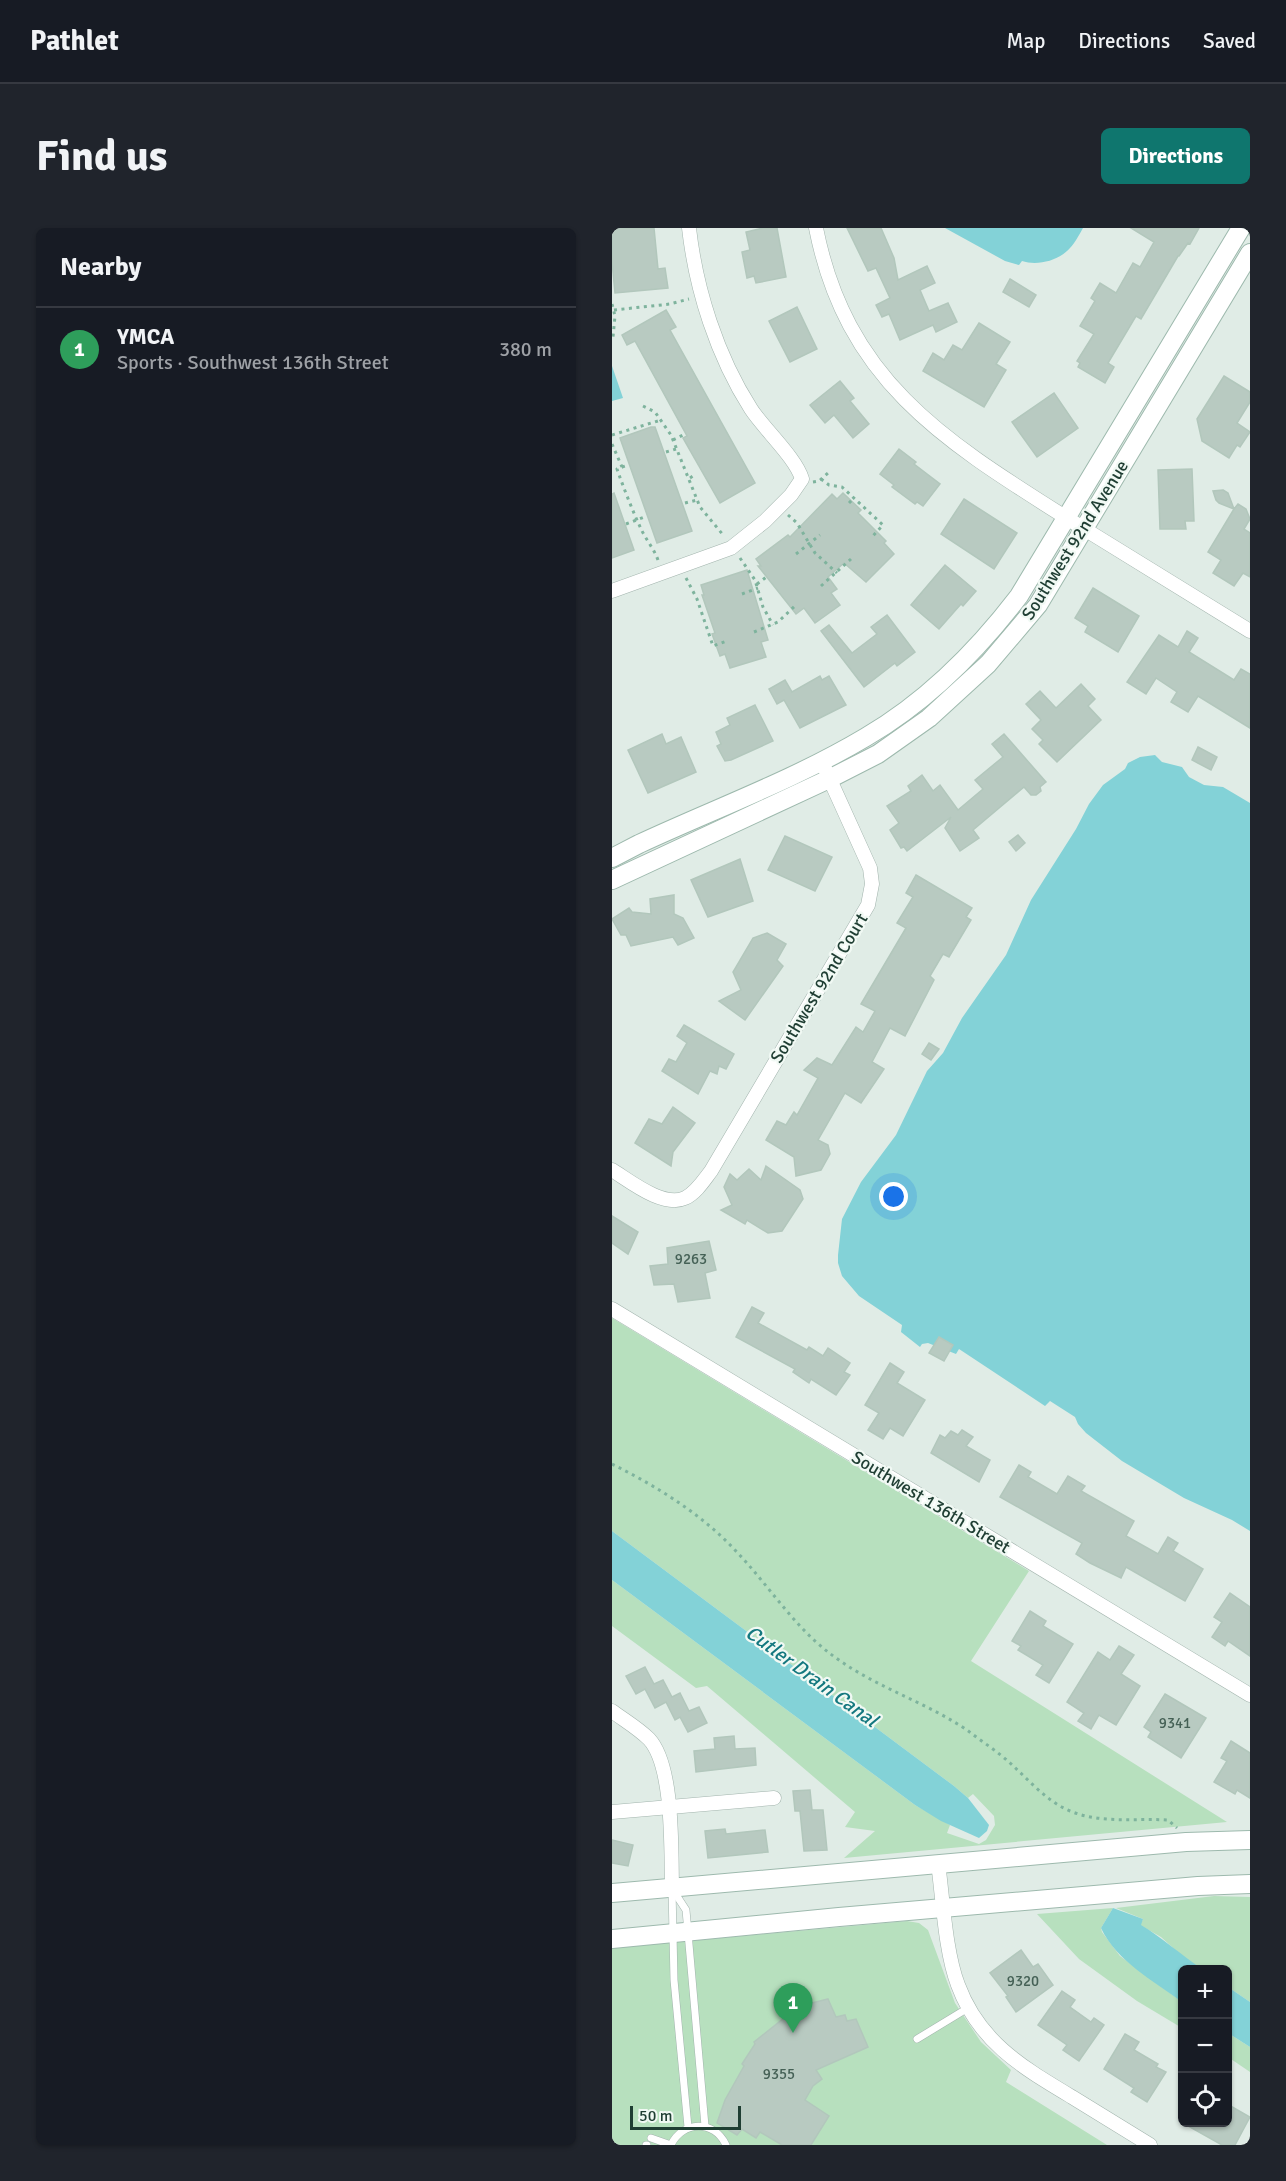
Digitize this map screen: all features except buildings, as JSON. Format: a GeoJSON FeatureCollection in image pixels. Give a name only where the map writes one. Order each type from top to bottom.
{"type":"FeatureCollection","features":[{"type":"Feature","properties":{"kind":"street"},"geometry":{"type":"LineString","coordinates":[[612,591],[721,553],[734,546],[791,495],[802,479],[752,410],[732,374],[708,314],[698,279],[689,228]]}},
{"type":"Feature","properties":{"kind":"street"},"geometry":{"type":"LineString","coordinates":[[816,228],[822,256],[844,313],[864,350],[917,414],[963,451],[1250,631]]}},
{"type":"Feature","properties":{"kind":"street","name":"Southwest 92nd Avenue"},"geometry":{"type":"LineString","coordinates":[[612,880],[825,770],[914,703],[973,651],[998,624],[1019,596],[1241,228]]}},
{"type":"Feature","properties":{"kind":"street","name":"Southwest 92nd Avenue"},"geometry":{"type":"LineString","coordinates":[[612,858],[649,839],[825,770],[878,753],[929,718],[956,695],[1004,647],[1038,605],[1250,253]]}},
{"type":"Feature","properties":{"kind":"street","name":"Southwest 92nd Court"},"geometry":{"type":"LineString","coordinates":[[612,1170],[653,1195],[672,1200],[686,1198],[697,1189],[711,1170],[870,900],[873,885],[870,868],[825,770]]}},
{"type":"Feature","properties":{"kind":"street","name":"Southwest 136th Street"},"geometry":{"type":"LineString","coordinates":[[612,1309],[1250,1695]]}},
{"type":"Feature","properties":{"kind":"street"},"geometry":{"type":"LineString","coordinates":[[612,1711],[649,1739],[657,1750],[669,1806],[672,1887]]}},
{"type":"Feature","properties":{"kind":"street"},"geometry":{"type":"LineString","coordinates":[[612,1812],[774,1798]]}},
{"type":"Feature","properties":{"kind":"street"},"geometry":{"type":"LineString","coordinates":[[612,1893],[1186,1842],[1250,1840]]}},
{"type":"Feature","properties":{"kind":"street"},"geometry":{"type":"LineString","coordinates":[[939,1863],[952,1967],[968,2008],[985,2032],[1012,2060],[1150,2145]]}},
{"type":"Feature","properties":{"kind":"street"},"geometry":{"type":"LineString","coordinates":[[612,1939],[1198,1886],[1250,1884]]}},
{"type":"Feature","properties":{"kind":"lane"},"geometry":{"type":"LineString","coordinates":[[672,1887],[686,1910],[679,1932],[674,1980],[688,2127]]}},
{"type":"Feature","properties":{"kind":"lane"},"geometry":{"type":"LineString","coordinates":[[672,1887],[705,2126]]}},
{"type":"Feature","properties":{"kind":"lane"},"geometry":{"type":"LineString","coordinates":[[917,2039],[968,2008]]}},
{"type":"Feature","properties":{"kind":"lane"},"geometry":{"type":"LineString","coordinates":[[648,2143],[671,2145],[675,2137],[688,2127],[705,2126],[720,2135],[726,2145]]}},
{"type":"Feature","properties":{"kind":"path"},"geometry":{"type":"LineString","coordinates":[[614,310],[678,303]]}},
{"type":"Feature","properties":{"kind":"path"},"geometry":{"type":"LineString","coordinates":[[612,304],[615,322],[613,337]]}},
{"type":"Feature","properties":{"kind":"path"},"geometry":{"type":"LineString","coordinates":[[643,405],[655,412],[661,420],[673,440],[697,500],[706,516],[727,538]]}},
{"type":"Feature","properties":{"kind":"path"},"geometry":{"type":"LineString","coordinates":[[612,435],[661,420]]}},
{"type":"Feature","properties":{"kind":"path"},"geometry":{"type":"LineString","coordinates":[[673,440],[685,434]]}},
{"type":"Feature","properties":{"kind":"path"},"geometry":{"type":"LineString","coordinates":[[612,444],[622,467]]}},
{"type":"Feature","properties":{"kind":"path"},"geometry":{"type":"LineString","coordinates":[[666,452],[675,449]]}},
{"type":"Feature","properties":{"kind":"path"},"geometry":{"type":"LineString","coordinates":[[628,465],[615,470],[659,563]]}},
{"type":"Feature","properties":{"kind":"path"},"geometry":{"type":"LineString","coordinates":[[829,472],[820,480],[829,485],[842,487],[883,525],[872,537]]}},
{"type":"Feature","properties":{"kind":"path"},"geometry":{"type":"LineString","coordinates":[[690,478],[696,474]]}},
{"type":"Feature","properties":{"kind":"path"},"geometry":{"type":"LineString","coordinates":[[849,503],[854,498]]}},
{"type":"Feature","properties":{"kind":"path"},"geometry":{"type":"LineString","coordinates":[[685,503],[697,500]]}},
{"type":"Feature","properties":{"kind":"path"},"geometry":{"type":"LineString","coordinates":[[786,513],[797,523],[817,555],[837,573]]}},
{"type":"Feature","properties":{"kind":"path"},"geometry":{"type":"LineString","coordinates":[[626,524],[646,516]]}},
{"type":"Feature","properties":{"kind":"path"},"geometry":{"type":"LineString","coordinates":[[796,554],[820,535]]}},
{"type":"Feature","properties":{"kind":"path"},"geometry":{"type":"LineString","coordinates":[[737,555],[751,572],[758,586],[763,607],[773,625]]}},
{"type":"Feature","properties":{"kind":"path"},"geometry":{"type":"LineString","coordinates":[[821,586],[851,560]]}},
{"type":"Feature","properties":{"kind":"path"},"geometry":{"type":"LineString","coordinates":[[684,575],[697,600],[713,646],[727,641]]}},
{"type":"Feature","properties":{"kind":"path"},"geometry":{"type":"LineString","coordinates":[[741,594],[758,586],[769,576]]}},
{"type":"Feature","properties":{"kind":"path"},"geometry":{"type":"LineString","coordinates":[[754,632],[773,625],[797,604]]}},
{"type":"Feature","properties":{"kind":"path"},"geometry":{"type":"LineString","coordinates":[[612,1464],[648,1482],[680,1503],[710,1527],[733,1547],[796,1623],[838,1660],[858,1674],[964,1729],[1008,1761],[1056,1803],[1068,1810],[1097,1819],[1168,1821]]}},
{"type":"Feature","properties":{"kind":"green space"},"geometry":{"type":"Polygon","coordinates":[[[612,1318],[1029,1571],[971,1661],[1227,1822],[844,1858],[875,1831],[845,1827],[855,1812],[707,1686],[696,1688],[612,1626],[612,1580],[915,1805],[950,1825],[947,1833],[979,1844],[986,1840],[995,1825],[994,1816],[973,1794],[968,1798],[612,1531],[612,1318]]]}},
{"type":"Feature","properties":{"kind":"green space"},"geometry":{"type":"Polygon","coordinates":[[[1214,1896],[1250,1897],[1250,2002],[1232,1990],[1232,1965],[1196,1965],[1161,1937],[1140,1925],[1143,1919],[1116,1908],[1214,1896]]]}},
{"type":"Feature","properties":{"kind":"green space"},"geometry":{"type":"Polygon","coordinates":[[[1113,1908],[1101,1928],[1102,1932],[1120,1956],[1178,1999],[1178,2026],[1137,2001],[1079,1959],[1037,1914],[1113,1908]]]}},
{"type":"Feature","properties":{"kind":"green space"},"geometry":{"type":"Polygon","coordinates":[[[907,1921],[919,1923],[928,1930],[955,2003],[981,2042],[1011,2070],[1006,2082],[1107,2145],[612,2145],[612,1948],[907,1921]]]}},
{"type":"Feature","properties":{"kind":"green space"},"geometry":{"type":"Polygon","coordinates":[[[1232,2036],[1250,2047],[1250,2072],[1232,2060],[1232,2036]]]}},
{"type":"Feature","properties":{"kind":"water"},"geometry":{"type":"Polygon","coordinates":[[[945,228],[1083,228],[1072,246],[1060,256],[1041,263],[1022,261],[1019,265],[1005,261],[945,228]]]}},
{"type":"Feature","properties":{"kind":"water"},"geometry":{"type":"Polygon","coordinates":[[[612,366],[623,398],[612,401],[612,366]]]}},
{"type":"Feature","properties":{"kind":"water"},"geometry":{"type":"Polygon","coordinates":[[[1155,755],[1162,762],[1182,767],[1189,777],[1204,785],[1223,787],[1250,803],[1250,1531],[1184,1498],[1122,1461],[1086,1433],[1075,1417],[1050,1401],[1045,1406],[959,1349],[956,1354],[928,1343],[920,1347],[901,1332],[902,1325],[859,1296],[842,1276],[838,1263],[842,1219],[861,1182],[896,1135],[927,1071],[943,1053],[962,1018],[1006,955],[1031,900],[1076,829],[1089,804],[1103,785],[1125,769],[1128,763],[1140,757],[1155,755]]]}},
{"type":"Feature","properties":{"kind":"water"},"geometry":{"type":"Polygon","coordinates":[[[612,1531],[954,1786],[968,1798],[989,1825],[987,1831],[979,1838],[941,1821],[915,1805],[612,1580],[612,1531]]]}},
{"type":"Feature","properties":{"kind":"water"},"geometry":{"type":"Polygon","coordinates":[[[1113,1908],[1143,1919],[1141,1925],[1197,1965],[1178,1965],[1178,1999],[1126,1961],[1116,1951],[1101,1928],[1113,1908]]]}},
{"type":"Feature","properties":{"kind":"water"},"geometry":{"type":"Polygon","coordinates":[[[1232,1990],[1250,2002],[1250,2047],[1232,2036],[1232,1990]]]}},
{"type":"Feature","properties":{"kind":"place","name":"YMCA"},"geometry":{"type":"Point","coordinates":[793,2033]}},
{"type":"Feature","properties":{"kind":"water label","name":"Cutler Drain Canal"},"geometry":{"type":"Point","coordinates":[812,1676]}}]}
